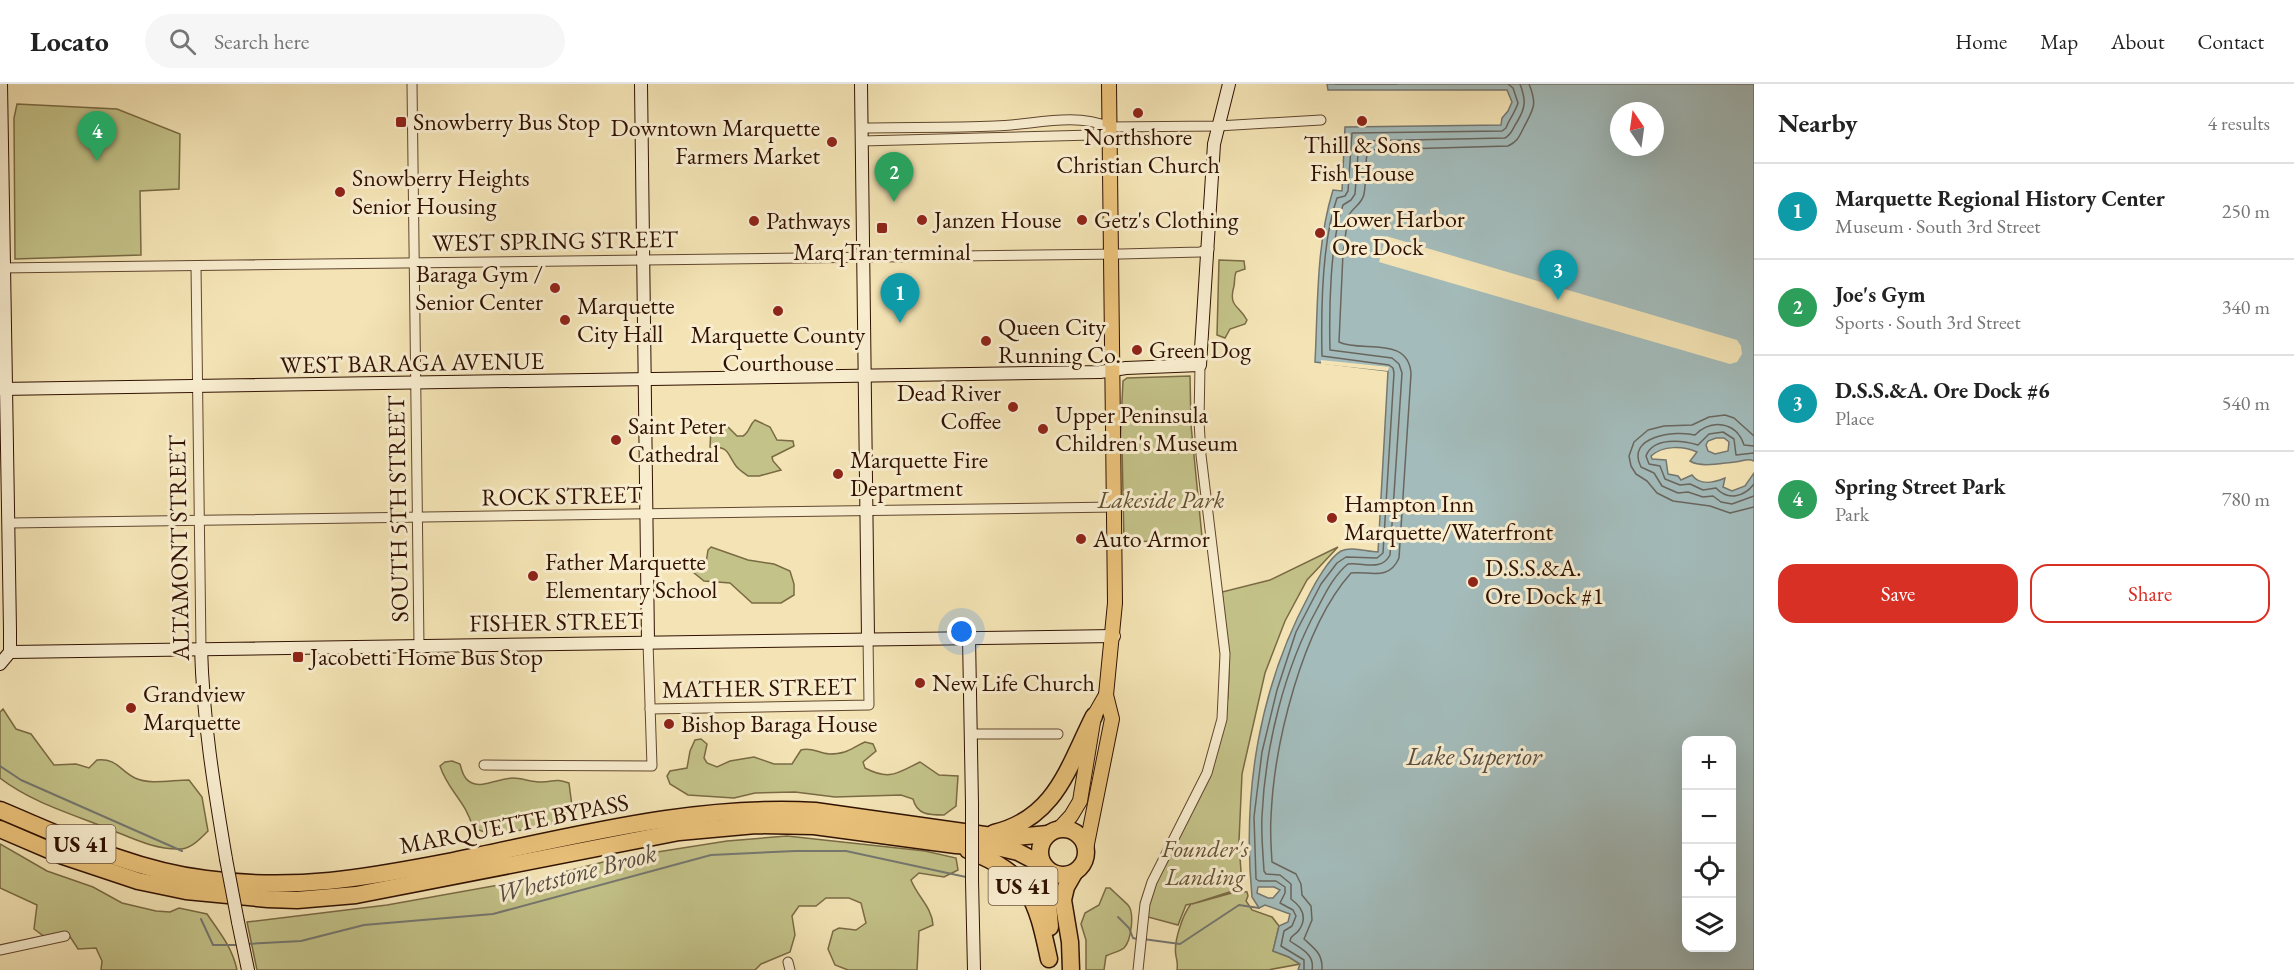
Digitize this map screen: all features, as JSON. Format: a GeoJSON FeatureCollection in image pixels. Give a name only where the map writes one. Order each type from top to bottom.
{"type":"FeatureCollection","features":[{"type":"Feature","properties":{"kind":"highway"},"geometry":{"type":"LineString","coordinates":[[985,835],[1006,830],[1024,822],[1049,801],[1094,716]]}},
{"type":"Feature","properties":{"kind":"highway","name":"MARQUETTE BYPASS"},"geometry":{"type":"LineString","coordinates":[[0,810],[114,857],[164,871],[205,879],[269,884],[301,884],[373,877],[644,823],[725,811],[785,809],[815,811],[1016,838],[1053,832]]}},
{"type":"Feature","properties":{"kind":"highway","name":"MARQUETTE BYPASS"},"geometry":{"type":"LineString","coordinates":[[0,830],[88,866],[161,887],[237,898],[287,900],[326,898],[389,890],[645,838],[706,828],[756,825],[814,826],[956,845],[1001,848],[1018,852],[1044,866]]}},
{"type":"Feature","properties":{"kind":"highway","name":"US 41"},"geometry":{"type":"LineString","coordinates":[[1049,965],[1051,938],[1044,866],[1039,849],[1043,839],[1053,832],[1071,831],[1081,837],[1086,849],[1084,862],[1066,886],[1063,900],[1070,942],[1071,970]]}},
{"type":"Feature","properties":{"kind":"highway","name":"US 41"},"geometry":{"type":"LineString","coordinates":[[956,845],[998,864],[1022,884],[1035,903],[1039,914],[1049,965]]}},
{"type":"Feature","properties":{"kind":"highway","name":"US 41"},"geometry":{"type":"LineString","coordinates":[[1044,866],[1057,874],[1074,873]]}},
{"type":"Feature","properties":{"kind":"main road"},"geometry":{"type":"LineString","coordinates":[[1053,832],[1071,816],[1080,801],[1094,716],[1106,695],[1114,636],[1115,507],[1109,84]]}},
{"type":"Feature","properties":{"kind":"main road"},"geometry":{"type":"LineString","coordinates":[[1086,849],[1112,718],[1106,695]]}},
{"type":"Feature","properties":{"kind":"street"},"geometry":{"type":"LineString","coordinates":[[0,664],[5,652],[10,523],[4,389],[1,84]]}},
{"type":"Feature","properties":{"kind":"street","name":"SOUTH 5TH STREET"},"geometry":{"type":"LineString","coordinates":[[412,84],[419,646]]}},
{"type":"Feature","properties":{"kind":"street"},"geometry":{"type":"LineString","coordinates":[[484,765],[652,766],[648,642],[641,84]]}},
{"type":"Feature","properties":{"kind":"street"},"geometry":{"type":"LineString","coordinates":[[861,84],[868,638]]}},
{"type":"Feature","properties":{"kind":"street"},"geometry":{"type":"LineString","coordinates":[[1138,970],[1145,904],[1152,882],[1207,773],[1222,719],[1225,654],[1199,421],[1200,365],[1214,144],[1229,84]]}},
{"type":"Feature","properties":{"kind":"street"},"geometry":{"type":"LineString","coordinates":[[862,128],[998,126],[1041,121],[1094,121],[1109,127],[1218,126],[1321,120]]}},
{"type":"Feature","properties":{"kind":"street"},"geometry":{"type":"LineString","coordinates":[[862,141],[1093,135],[1109,127]]}},
{"type":"Feature","properties":{"kind":"street","name":"WEST SPRING STREET"},"geometry":{"type":"LineString","coordinates":[[3,268],[1111,254],[1200,252],[1209,249]]}},
{"type":"Feature","properties":{"kind":"street","name":"ALTAMONT STREET"},"geometry":{"type":"LineString","coordinates":[[196,266],[196,387],[203,712],[208,757],[248,970]]}},
{"type":"Feature","properties":{"kind":"street","name":"WEST BARAGA AVENUE"},"geometry":{"type":"LineString","coordinates":[[4,389],[1100,372],[1200,365]]}},
{"type":"Feature","properties":{"kind":"street","name":"ROCK STREET"},"geometry":{"type":"LineString","coordinates":[[10,523],[1115,507]]}},
{"type":"Feature","properties":{"kind":"street","name":"FISHER STREET"},"geometry":{"type":"LineString","coordinates":[[5,652],[1114,636]]}},
{"type":"Feature","properties":{"kind":"street","name":"MATHER STREET"},"geometry":{"type":"LineString","coordinates":[[650,709],[869,705],[868,638]]}},
{"type":"Feature","properties":{"kind":"street"},"geometry":{"type":"LineString","coordinates":[[969,638],[974,970]]}},
{"type":"Feature","properties":{"kind":"street"},"geometry":{"type":"LineString","coordinates":[[971,734],[1058,734]]}},
{"type":"Feature","properties":{"kind":"street"},"geometry":{"type":"LineString","coordinates":[[0,950],[65,936]]}},
{"type":"Feature","properties":{"kind":"green space"},"geometry":{"type":"Polygon","coordinates":[[[17,104],[117,109],[180,134],[179,189],[140,191],[141,255],[15,259],[14,118],[17,104]]]}},
{"type":"Feature","properties":{"kind":"green space"},"geometry":{"type":"Polygon","coordinates":[[[1219,260],[1244,261],[1245,269],[1236,272],[1232,298],[1247,320],[1245,324],[1230,329],[1225,338],[1217,335],[1219,260]]]}},
{"type":"Feature","properties":{"kind":"green space","name":"Lakeside Park"},"geometry":{"type":"Polygon","coordinates":[[[1190,376],[1191,425],[1202,537],[1124,543],[1122,445],[1120,444],[1123,381],[1127,378],[1190,376]]]}},
{"type":"Feature","properties":{"kind":"green space"},"geometry":{"type":"Polygon","coordinates":[[[755,420],[770,427],[777,440],[793,441],[794,446],[772,457],[781,470],[759,476],[748,476],[737,467],[724,449],[710,447],[711,428],[718,424],[726,425],[737,436],[743,436],[755,420]]]}},
{"type":"Feature","properties":{"kind":"green space"},"geometry":{"type":"Polygon","coordinates":[[[711,547],[748,560],[774,564],[790,571],[794,584],[794,595],[781,603],[752,603],[730,583],[704,581],[693,572],[706,563],[708,550],[711,547]]]}},
{"type":"Feature","properties":{"kind":"green space","name":"Founder's Landing"},"geometry":{"type":"Polygon","coordinates":[[[1338,547],[1307,580],[1285,621],[1265,673],[1242,774],[1239,841],[1242,888],[1192,904],[1239,891],[1247,892],[1246,901],[1252,910],[1272,917],[1279,926],[1273,951],[1300,964],[1268,970],[1177,970],[1175,950],[1177,936],[1191,904],[1186,905],[1178,925],[1148,917],[1150,895],[1221,734],[1228,697],[1229,673],[1222,592],[1270,580],[1338,547]]]}},
{"type":"Feature","properties":{"kind":"green space"},"geometry":{"type":"Polygon","coordinates":[[[3,709],[16,729],[31,734],[54,765],[76,764],[89,768],[97,760],[104,760],[114,763],[141,780],[154,782],[189,780],[202,797],[208,831],[189,847],[172,849],[155,846],[56,808],[13,787],[0,778],[0,712],[3,709]]]}},
{"type":"Feature","properties":{"kind":"green space"},"geometry":{"type":"Polygon","coordinates":[[[701,739],[707,744],[704,758],[707,763],[717,767],[730,761],[754,757],[774,764],[792,764],[801,750],[808,749],[835,754],[845,752],[865,742],[873,744],[876,751],[863,762],[865,768],[874,772],[893,774],[920,762],[939,775],[958,776],[956,806],[944,815],[939,815],[921,811],[913,799],[901,795],[835,797],[795,792],[755,793],[734,798],[688,795],[670,784],[667,776],[670,771],[687,768],[695,740],[701,739]]]}},
{"type":"Feature","properties":{"kind":"green space"},"geometry":{"type":"Polygon","coordinates":[[[452,761],[460,764],[469,782],[476,784],[513,778],[537,782],[557,780],[569,783],[572,806],[562,820],[539,828],[490,834],[473,828],[466,810],[443,775],[440,766],[452,761]]]}},
{"type":"Feature","properties":{"kind":"green space"},"geometry":{"type":"Polygon","coordinates":[[[787,836],[925,851],[956,858],[958,870],[944,877],[919,873],[911,880],[930,913],[933,925],[919,931],[917,970],[848,970],[835,965],[828,949],[833,931],[839,928],[856,930],[866,923],[861,903],[849,898],[826,898],[816,906],[799,906],[792,916],[795,935],[790,952],[761,964],[755,970],[257,970],[247,922],[387,905],[515,882],[541,889],[552,885],[564,872],[619,858],[727,841],[787,836]]]}},
{"type":"Feature","properties":{"kind":"green space"},"geometry":{"type":"Polygon","coordinates":[[[0,844],[47,871],[93,887],[122,903],[156,911],[170,912],[179,908],[207,914],[229,947],[237,970],[101,970],[102,961],[96,948],[78,949],[69,935],[45,937],[34,929],[37,905],[0,888],[0,844]]]}},
{"type":"Feature","properties":{"kind":"green space"},"geometry":{"type":"Polygon","coordinates":[[[1106,888],[1110,888],[1128,905],[1132,920],[1130,933],[1124,948],[1106,956],[1104,970],[1086,970],[1086,940],[1081,924],[1085,913],[1099,905],[1106,888]]]}},
{"type":"Feature","properties":{"kind":"water","name":"Lake Superior"},"geometry":{"type":"Polygon","coordinates":[[[1327,84],[1754,84],[1754,461],[1700,464],[1690,461],[1697,452],[1679,448],[1667,448],[1651,456],[1652,459],[1666,460],[1668,474],[1678,476],[1681,480],[1692,475],[1703,482],[1725,478],[1723,487],[1732,491],[1745,486],[1754,473],[1754,970],[1298,970],[1300,964],[1273,951],[1279,926],[1288,922],[1290,914],[1265,905],[1259,908],[1252,897],[1250,819],[1252,780],[1266,704],[1278,667],[1292,630],[1312,590],[1336,554],[1355,549],[1378,552],[1388,371],[1315,362],[1323,232],[1333,190],[1342,191],[1345,127],[1501,125],[1502,118],[1512,102],[1507,90],[1328,90],[1327,84]],[[1724,438],[1708,441],[1706,445],[1708,451],[1715,454],[1728,451],[1729,442],[1724,438]],[[1258,887],[1257,893],[1273,898],[1280,890],[1274,887],[1258,887]]]}},
{"type":"Feature","properties":{"kind":"pier"},"geometry":{"type":"Polygon","coordinates":[[[1386,236],[1737,340],[1742,354],[1737,362],[1730,364],[1379,262],[1386,236]]]}},
{"type":"Feature","properties":{"kind":"pier"},"geometry":{"type":"Polygon","coordinates":[[[1321,360],[1389,367],[1388,371],[1321,364],[1321,360]]]}},
{"type":"Feature","properties":{"kind":"waterway","name":"Whetstone Brook"},"geometry":{"type":"LineString","coordinates":[[0,766],[21,780],[182,851]]}},
{"type":"Feature","properties":{"kind":"waterway","name":"Whetstone Brook"},"geometry":{"type":"LineString","coordinates":[[247,944],[301,941],[364,925],[493,914],[711,855],[846,851],[966,877]]}},
{"type":"Feature","properties":{"kind":"waterway","name":"Whetstone Brook"},"geometry":{"type":"LineString","coordinates":[[1143,939],[1180,944],[1239,905],[1259,908]]}},
{"type":"Feature","properties":{"kind":"waterway","name":"Whetstone Brook"},"geometry":{"type":"LineString","coordinates":[[1118,917],[1129,928],[1133,938],[1137,939]]}},
{"type":"Feature","properties":{"kind":"waterway","name":"Whetstone Brook"},"geometry":{"type":"LineString","coordinates":[[201,919],[213,945],[239,945]]}},
{"type":"Feature","properties":{"kind":"place","name":"Northshore Christian Church"},"geometry":{"type":"Point","coordinates":[1138,113]}},
{"type":"Feature","properties":{"kind":"place","name":"Thill & Sons Fish House"},"geometry":{"type":"Point","coordinates":[1362,121]}},
{"type":"Feature","properties":{"kind":"place","name":"Snowberry Bus Stop"},"geometry":{"type":"Point","coordinates":[401,122]}},
{"type":"Feature","properties":{"kind":"place","name":"Downtown Marquette Farmers Market"},"geometry":{"type":"Point","coordinates":[832,142]}},
{"type":"Feature","properties":{"kind":"place","name":"Spring Street Park"},"geometry":{"type":"Point","coordinates":[97,161]}},
{"type":"Feature","properties":{"kind":"place","name":"Snowberry Heights Senior Housing"},"geometry":{"type":"Point","coordinates":[340,192]}},
{"type":"Feature","properties":{"kind":"place","name":"Joe's Gym"},"geometry":{"type":"Point","coordinates":[894,202]}},
{"type":"Feature","properties":{"kind":"place","name":"Janzen House"},"geometry":{"type":"Point","coordinates":[922,220]}},
{"type":"Feature","properties":{"kind":"place","name":"Getz's Clothing"},"geometry":{"type":"Point","coordinates":[1082,220]}},
{"type":"Feature","properties":{"kind":"place","name":"Pathways"},"geometry":{"type":"Point","coordinates":[754,221]}},
{"type":"Feature","properties":{"kind":"place","name":"MarqTran terminal"},"geometry":{"type":"Point","coordinates":[882,228]}},
{"type":"Feature","properties":{"kind":"place","name":"Lower Harbor Ore Dock"},"geometry":{"type":"Point","coordinates":[1320,233]}},
{"type":"Feature","properties":{"kind":"place","name":"Baraga Gym / Senior Center"},"geometry":{"type":"Point","coordinates":[555,288]}},
{"type":"Feature","properties":{"kind":"place","name":"D.S.S.&A. Ore Dock #6"},"geometry":{"type":"Point","coordinates":[1558,300]}},
{"type":"Feature","properties":{"kind":"place","name":"Marquette County Courthouse"},"geometry":{"type":"Point","coordinates":[778,311]}},
{"type":"Feature","properties":{"kind":"place","name":"Marquette City Hall"},"geometry":{"type":"Point","coordinates":[565,320]}},
{"type":"Feature","properties":{"kind":"place","name":"Marquette Regional History Center"},"geometry":{"type":"Point","coordinates":[900,323]}},
{"type":"Feature","properties":{"kind":"place","name":"Queen City Running Co."},"geometry":{"type":"Point","coordinates":[986,341]}},
{"type":"Feature","properties":{"kind":"place","name":"Green Dog"},"geometry":{"type":"Point","coordinates":[1137,350]}},
{"type":"Feature","properties":{"kind":"place","name":"Dead River Coffee"},"geometry":{"type":"Point","coordinates":[1013,407]}},
{"type":"Feature","properties":{"kind":"place","name":"Upper Peninsula Children's Museum"},"geometry":{"type":"Point","coordinates":[1043,429]}},
{"type":"Feature","properties":{"kind":"place","name":"Saint Peter Cathedral"},"geometry":{"type":"Point","coordinates":[616,440]}},
{"type":"Feature","properties":{"kind":"place","name":"Marquette Fire Department"},"geometry":{"type":"Point","coordinates":[838,474]}},
{"type":"Feature","properties":{"kind":"place","name":"Hampton Inn Marquette/Waterfront"},"geometry":{"type":"Point","coordinates":[1332,518]}},
{"type":"Feature","properties":{"kind":"place","name":"Auto Armor"},"geometry":{"type":"Point","coordinates":[1081,539]}},
{"type":"Feature","properties":{"kind":"place","name":"Father Marquette Elementary School"},"geometry":{"type":"Point","coordinates":[533,576]}},
{"type":"Feature","properties":{"kind":"place","name":"D.S.S.&A. Ore Dock #1"},"geometry":{"type":"Point","coordinates":[1473,582]}},
{"type":"Feature","properties":{"kind":"place","name":"Jacobetti Home Bus Stop"},"geometry":{"type":"Point","coordinates":[298,657]}},
{"type":"Feature","properties":{"kind":"place","name":"New Life Church"},"geometry":{"type":"Point","coordinates":[920,683]}},
{"type":"Feature","properties":{"kind":"place","name":"Grandview Marquette"},"geometry":{"type":"Point","coordinates":[131,708]}},
{"type":"Feature","properties":{"kind":"place","name":"Bishop Baraga House"},"geometry":{"type":"Point","coordinates":[669,724]}}]}
